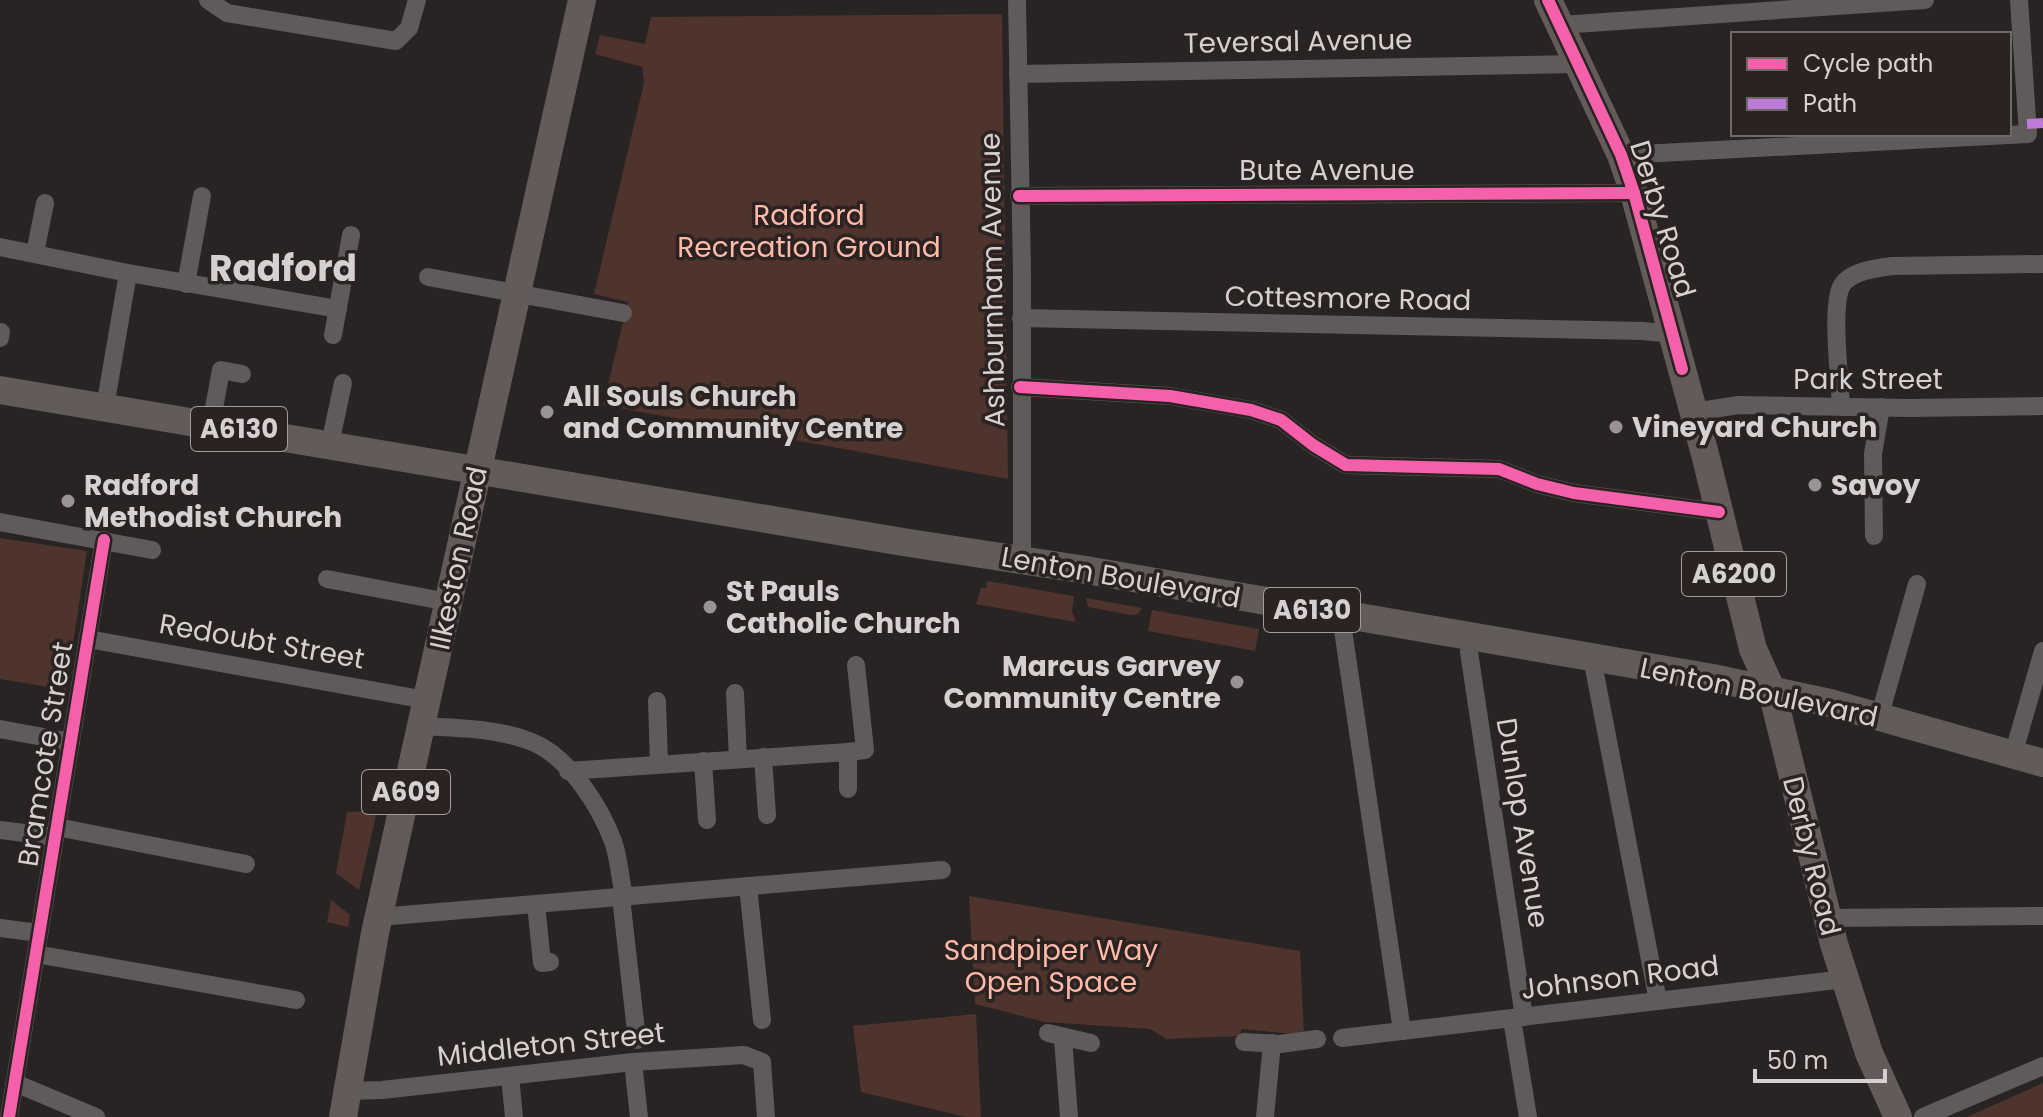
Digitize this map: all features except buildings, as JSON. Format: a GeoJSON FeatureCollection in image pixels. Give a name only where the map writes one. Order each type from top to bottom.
{"type":"FeatureCollection","features":[{"type":"Feature","properties":{"kind":"main road","name":"Ilkeston Road"},"geometry":{"type":"LineString","coordinates":[[344,1104],[379,917],[582,0]]}},
{"type":"Feature","properties":{"kind":"main road","name":"Derby Road"},"geometry":{"type":"LineString","coordinates":[[1554,12],[1621,155],[1634,193],[1753,649],[1772,691],[1845,979],[1869,1053],[1898,1117]]}},
{"type":"Feature","properties":{"kind":"main road","name":"A6130"},"geometry":{"type":"LineString","coordinates":[[0,390],[477,469]]}},
{"type":"Feature","properties":{"kind":"main road","name":"Lenton Boulevard"},"geometry":{"type":"LineString","coordinates":[[477,469],[1713,678],[1830,703],[2043,763]]}},
{"type":"Feature","properties":{"kind":"street"},"geometry":{"type":"LineString","coordinates":[[208,0],[227,13],[396,41],[409,28],[417,0]]}},
{"type":"Feature","properties":{"kind":"street","name":"Ashburnham Avenue"},"geometry":{"type":"LineString","coordinates":[[1017,0],[1022,559]]}},
{"type":"Feature","properties":{"kind":"street"},"geometry":{"type":"LineString","coordinates":[[1554,12],[1925,0]]}},
{"type":"Feature","properties":{"kind":"street"},"geometry":{"type":"LineString","coordinates":[[2011,128],[2032,127],[2019,0]]}},
{"type":"Feature","properties":{"kind":"street","name":"Teversal Avenue"},"geometry":{"type":"LineString","coordinates":[[1018,74],[1580,64]]}},
{"type":"Feature","properties":{"kind":"street"},"geometry":{"type":"LineString","coordinates":[[1621,155],[1900,136]]}},
{"type":"Feature","properties":{"kind":"street","name":"Bute Avenue"},"geometry":{"type":"LineString","coordinates":[[1019,196],[1634,193]]}},
{"type":"Feature","properties":{"kind":"street"},"geometry":{"type":"LineString","coordinates":[[35,253],[45,203]]}},
{"type":"Feature","properties":{"kind":"street"},"geometry":{"type":"LineString","coordinates":[[186,284],[195,206]]}},
{"type":"Feature","properties":{"kind":"street"},"geometry":{"type":"LineString","coordinates":[[333,335],[351,235]]}},
{"type":"Feature","properties":{"kind":"street"},"geometry":{"type":"LineString","coordinates":[[0,247],[186,284],[338,309]]}},
{"type":"Feature","properties":{"kind":"street"},"geometry":{"type":"LineString","coordinates":[[1841,407],[1837,307],[1841,287],[1846,281],[1870,269],[1892,266],[2043,264]]}},
{"type":"Feature","properties":{"kind":"street"},"geometry":{"type":"LineString","coordinates":[[105,407],[128,273]]}},
{"type":"Feature","properties":{"kind":"street"},"geometry":{"type":"LineString","coordinates":[[428,277],[623,313]]}},
{"type":"Feature","properties":{"kind":"street","name":"Cottesmore Road"},"geometry":{"type":"LineString","coordinates":[[1021,318],[1673,334]]}},
{"type":"Feature","properties":{"kind":"street"},"geometry":{"type":"LineString","coordinates":[[211,424],[221,370],[242,374]]}},
{"type":"Feature","properties":{"kind":"street"},"geometry":{"type":"LineString","coordinates":[[330,444],[343,383]]}},
{"type":"Feature","properties":{"kind":"street"},"geometry":{"type":"LineString","coordinates":[[1020,387],[1170,396],[1251,410],[1281,420],[1346,465],[1499,469],[1537,484],[1574,493],[1719,512]]}},
{"type":"Feature","properties":{"kind":"street","name":"Park Street"},"geometry":{"type":"LineString","coordinates":[[1693,412],[1739,405],[2043,406]]}},
{"type":"Feature","properties":{"kind":"street"},"geometry":{"type":"LineString","coordinates":[[1874,536],[1873,454],[1881,407]]}},
{"type":"Feature","properties":{"kind":"street"},"geometry":{"type":"LineString","coordinates":[[0,522],[152,550]]}},
{"type":"Feature","properties":{"kind":"street","name":"Bramcote Street"},"geometry":{"type":"LineString","coordinates":[[9,1117],[104,540]]}},
{"type":"Feature","properties":{"kind":"street"},"geometry":{"type":"LineString","coordinates":[[327,579],[368,596],[448,602]]}},
{"type":"Feature","properties":{"kind":"street"},"geometry":{"type":"LineString","coordinates":[[1879,718],[1917,584]]}},
{"type":"Feature","properties":{"kind":"street"},"geometry":{"type":"LineString","coordinates":[[1345,615],[1343,630],[1402,1031]]}},
{"type":"Feature","properties":{"kind":"street","name":"Dunlop Avenue"},"geometry":{"type":"LineString","coordinates":[[1472,637],[1469,652],[1518,1018],[1528,1117]]}},
{"type":"Feature","properties":{"kind":"street","name":"Redoubt Street"},"geometry":{"type":"LineString","coordinates":[[88,639],[424,713],[517,737],[552,754],[595,805],[614,843],[637,1040]]}},
{"type":"Feature","properties":{"kind":"street"},"geometry":{"type":"LineString","coordinates":[[2013,755],[2043,651]]}},
{"type":"Feature","properties":{"kind":"street"},"geometry":{"type":"LineString","coordinates":[[1592,658],[1658,1001]]}},
{"type":"Feature","properties":{"kind":"street"},"geometry":{"type":"LineString","coordinates":[[568,771],[865,750],[856,665]]}},
{"type":"Feature","properties":{"kind":"street"},"geometry":{"type":"LineString","coordinates":[[735,693],[738,759]]}},
{"type":"Feature","properties":{"kind":"street"},"geometry":{"type":"LineString","coordinates":[[657,701],[659,764]]}},
{"type":"Feature","properties":{"kind":"street"},"geometry":{"type":"LineString","coordinates":[[0,729],[71,742]]}},
{"type":"Feature","properties":{"kind":"street"},"geometry":{"type":"LineString","coordinates":[[848,752],[848,789]]}},
{"type":"Feature","properties":{"kind":"street"},"geometry":{"type":"LineString","coordinates":[[763,757],[767,815]]}},
{"type":"Feature","properties":{"kind":"street"},"geometry":{"type":"LineString","coordinates":[[703,761],[707,820]]}},
{"type":"Feature","properties":{"kind":"street"},"geometry":{"type":"LineString","coordinates":[[0,830],[56,832],[246,864]]}},
{"type":"Feature","properties":{"kind":"street"},"geometry":{"type":"LineString","coordinates":[[379,917],[942,870]]}},
{"type":"Feature","properties":{"kind":"street"},"geometry":{"type":"LineString","coordinates":[[748,886],[762,1020]]}},
{"type":"Feature","properties":{"kind":"street"},"geometry":{"type":"LineString","coordinates":[[536,904],[546,963]]}},
{"type":"Feature","properties":{"kind":"street"},"geometry":{"type":"LineString","coordinates":[[1828,918],[2043,916]]}},
{"type":"Feature","properties":{"kind":"street"},"geometry":{"type":"LineString","coordinates":[[0,928],[39,933]]}},
{"type":"Feature","properties":{"kind":"street"},"geometry":{"type":"LineString","coordinates":[[36,954],[296,994],[294,1020]]}},
{"type":"Feature","properties":{"kind":"street","name":"Johnson Road"},"geometry":{"type":"LineString","coordinates":[[1342,1038],[1845,979]]}},
{"type":"Feature","properties":{"kind":"street"},"geometry":{"type":"LineString","coordinates":[[1069,1117],[1056,1036],[1091,1043]]}},
{"type":"Feature","properties":{"kind":"street"},"geometry":{"type":"LineString","coordinates":[[1244,1042],[1317,1039]]}},
{"type":"Feature","properties":{"kind":"street"},"geometry":{"type":"LineString","coordinates":[[1265,1117],[1272,1043]]}},
{"type":"Feature","properties":{"kind":"street","name":"Middleton Street"},"geometry":{"type":"LineString","coordinates":[[344,1104],[382,1090],[633,1062],[744,1055],[762,1062],[766,1117]]}},
{"type":"Feature","properties":{"kind":"street"},"geometry":{"type":"LineString","coordinates":[[0,1057],[18,1064]]}},
{"type":"Feature","properties":{"kind":"street"},"geometry":{"type":"LineString","coordinates":[[633,1062],[639,1117]]}},
{"type":"Feature","properties":{"kind":"street"},"geometry":{"type":"LineString","coordinates":[[1923,1117],[2043,1066]]}},
{"type":"Feature","properties":{"kind":"street"},"geometry":{"type":"LineString","coordinates":[[510,1076],[514,1117]]}},
{"type":"Feature","properties":{"kind":"street"},"geometry":{"type":"LineString","coordinates":[[15,1083],[96,1117]]}},
{"type":"Feature","properties":{"kind":"green space","name":"Radford Recreation Ground"},"geometry":{"type":"Polygon","coordinates":[[[1002,14],[1008,479],[603,405],[628,302],[594,294],[644,83],[642,67],[595,54],[600,35],[645,44],[651,17],[1002,14]]]}},
{"type":"Feature","properties":{"kind":"green space"},"geometry":{"type":"Polygon","coordinates":[[[0,538],[87,551],[66,690],[0,679],[0,538]]]}},
{"type":"Feature","properties":{"kind":"green space"},"geometry":{"type":"Polygon","coordinates":[[[987,581],[1074,596],[1072,611],[1076,622],[976,604],[987,581]]]}},
{"type":"Feature","properties":{"kind":"green space"},"geometry":{"type":"Polygon","coordinates":[[[1086,598],[1142,608],[1138,614],[1131,615],[1088,607],[1086,598]]]}},
{"type":"Feature","properties":{"kind":"green space"},"geometry":{"type":"Polygon","coordinates":[[[1152,610],[1259,629],[1255,651],[1148,631],[1152,610]]]}},
{"type":"Feature","properties":{"kind":"green space"},"geometry":{"type":"Polygon","coordinates":[[[377,811],[359,890],[336,873],[347,812],[377,811]]]}},
{"type":"Feature","properties":{"kind":"green space","name":"Sandpiper Way Open Space"},"geometry":{"type":"Polygon","coordinates":[[[969,896],[1300,951],[1304,1035],[1242,1029],[1239,1036],[1166,1039],[1150,1029],[1045,1022],[975,1004],[969,896]]]}},
{"type":"Feature","properties":{"kind":"green space"},"geometry":{"type":"Polygon","coordinates":[[[331,900],[350,915],[348,927],[327,922],[331,900]]]}},
{"type":"Feature","properties":{"kind":"green space"},"geometry":{"type":"Polygon","coordinates":[[[976,1014],[981,1117],[966,1117],[861,1092],[853,1026],[976,1014]]]}},
{"type":"Feature","properties":{"kind":"green space"},"geometry":{"type":"Polygon","coordinates":[[[2043,1083],[2043,1117],[1967,1117],[2043,1083]]]}},
{"type":"Feature","properties":{"kind":"marked path"},"geometry":{"type":"LineString","coordinates":[[2027,124],[2043,123]]}},
{"type":"Feature","properties":{"kind":"cycle path"},"geometry":{"type":"LineString","coordinates":[[1548,0],[1621,155],[1682,369]]}},
{"type":"Feature","properties":{"kind":"cycle path"},"geometry":{"type":"LineString","coordinates":[[1019,196],[1634,193]]}},
{"type":"Feature","properties":{"kind":"cycle path"},"geometry":{"type":"LineString","coordinates":[[1020,387],[1170,396],[1251,410],[1281,420],[1346,465],[1499,469],[1537,484],[1574,493],[1719,512]]}},
{"type":"Feature","properties":{"kind":"cycle path"},"geometry":{"type":"LineString","coordinates":[[9,1117],[104,540]]}},
{"type":"Feature","properties":{"kind":"place","name":"All Souls Church and Community Centre"},"geometry":{"type":"Point","coordinates":[547,412]}},
{"type":"Feature","properties":{"kind":"place","name":"Vineyard Church"},"geometry":{"type":"Point","coordinates":[1616,427]}},
{"type":"Feature","properties":{"kind":"place","name":"Savoy"},"geometry":{"type":"Point","coordinates":[1815,485]}},
{"type":"Feature","properties":{"kind":"place","name":"Radford Methodist Church"},"geometry":{"type":"Point","coordinates":[68,501]}},
{"type":"Feature","properties":{"kind":"place","name":"St Pauls Catholic Church"},"geometry":{"type":"Point","coordinates":[710,607]}},
{"type":"Feature","properties":{"kind":"place","name":"Marcus Garvey Community Centre"},"geometry":{"type":"Point","coordinates":[1237,682]}},
{"type":"Feature","properties":{"kind":"district","name":"Radford"},"geometry":{"type":"Point","coordinates":[283,268]}}]}
